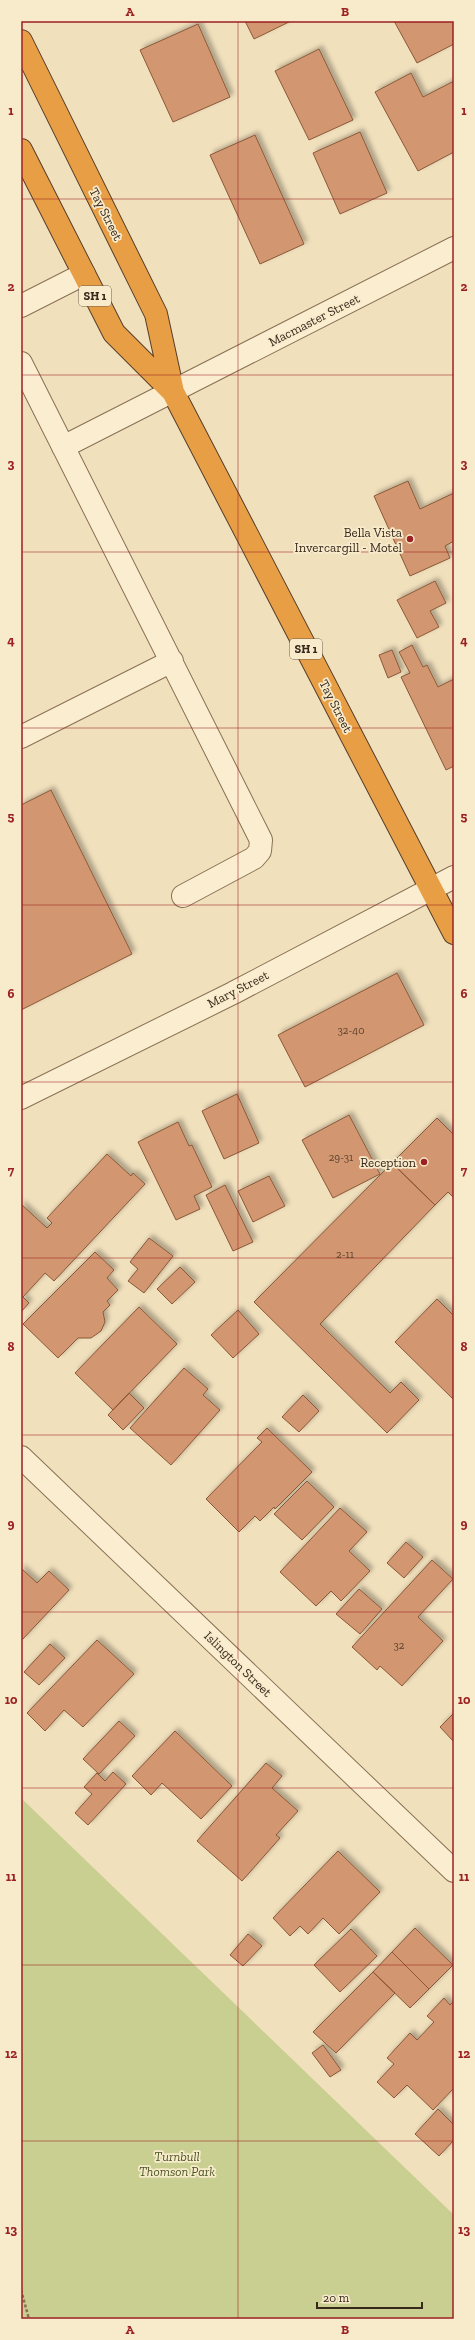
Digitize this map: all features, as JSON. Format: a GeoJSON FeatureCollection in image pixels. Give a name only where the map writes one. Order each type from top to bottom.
{"type":"FeatureCollection","features":[{"type":"Feature","properties":{"kind":"highway","name":"Tay Street"},"geometry":{"type":"LineString","coordinates":[[21,41],[156,314],[173,392],[454,934]]}},
{"type":"Feature","properties":{"kind":"highway","name":"Tay Street"},"geometry":{"type":"LineString","coordinates":[[21,150],[114,333],[173,392]]}},
{"type":"Feature","properties":{"kind":"street","name":"Macmaster Street"},"geometry":{"type":"LineString","coordinates":[[63,447],[454,248]]}},
{"type":"Feature","properties":{"kind":"street"},"geometry":{"type":"LineString","coordinates":[[21,306],[84,274]]}},
{"type":"Feature","properties":{"kind":"street"},"geometry":{"type":"LineString","coordinates":[[21,363],[261,840],[260,851],[254,858],[183,896]]}},
{"type":"Feature","properties":{"kind":"street"},"geometry":{"type":"LineString","coordinates":[[21,737],[172,661]]}},
{"type":"Feature","properties":{"kind":"street","name":"Mary Street"},"geometry":{"type":"LineString","coordinates":[[21,1098],[233,992],[454,877]]}},
{"type":"Feature","properties":{"kind":"street","name":"Islington Street"},"geometry":{"type":"LineString","coordinates":[[21,1457],[454,1871]]}},
{"type":"Feature","properties":{"kind":"path"},"geometry":{"type":"LineString","coordinates":[[21,2290],[30,2319]]}},
{"type":"Feature","properties":{"kind":"green space","name":"Turnbull Thomson Park"},"geometry":{"type":"Polygon","coordinates":[[[21,1798],[454,2215],[454,2319],[21,2319],[21,1798]]]}},
{"type":"Feature","properties":{"kind":"building"},"geometry":{"type":"Polygon","coordinates":[[[245,21],[291,21],[254,39],[245,21]]]}},
{"type":"Feature","properties":{"kind":"building"},"geometry":{"type":"Polygon","coordinates":[[[394,21],[454,21],[454,44],[417,63],[394,21]]]}},
{"type":"Feature","properties":{"kind":"building"},"geometry":{"type":"Polygon","coordinates":[[[198,24],[230,97],[173,122],[140,50],[198,24]]]}},
{"type":"Feature","properties":{"kind":"building"},"geometry":{"type":"Polygon","coordinates":[[[319,49],[353,120],[309,140],[275,71],[319,49]]]}},
{"type":"Feature","properties":{"kind":"building"},"geometry":{"type":"Polygon","coordinates":[[[411,73],[423,97],[454,81],[454,152],[418,171],[375,92],[411,73]]]}},
{"type":"Feature","properties":{"kind":"building"},"geometry":{"type":"Polygon","coordinates":[[[360,132],[387,193],[340,214],[313,153],[360,132]]]}},
{"type":"Feature","properties":{"kind":"building"},"geometry":{"type":"Polygon","coordinates":[[[255,135],[304,244],[260,264],[210,155],[255,135]]]}},
{"type":"Feature","properties":{"kind":"building"},"geometry":{"type":"Polygon","coordinates":[[[408,481],[420,509],[454,493],[454,541],[445,546],[450,558],[410,576],[374,496],[408,481]]]}},
{"type":"Feature","properties":{"kind":"building"},"geometry":{"type":"Polygon","coordinates":[[[435,581],[446,603],[430,611],[439,627],[417,638],[397,600],[435,581]]]}},
{"type":"Feature","properties":{"kind":"building"},"geometry":{"type":"Polygon","coordinates":[[[412,645],[423,667],[427,665],[438,687],[454,679],[454,766],[446,770],[401,677],[410,673],[399,652],[412,645]]]}},
{"type":"Feature","properties":{"kind":"building"},"geometry":{"type":"Polygon","coordinates":[[[392,650],[401,672],[388,678],[379,655],[392,650]]]}},
{"type":"Feature","properties":{"kind":"building"},"geometry":{"type":"Polygon","coordinates":[[[51,790],[132,954],[21,1010],[21,805],[51,790]]]}},
{"type":"Feature","properties":{"kind":"building"},"geometry":{"type":"Polygon","coordinates":[[[397,973],[424,1025],[305,1087],[278,1035],[397,973]]]}},
{"type":"Feature","properties":{"kind":"building"},"geometry":{"type":"Polygon","coordinates":[[[237,1094],[259,1143],[224,1159],[202,1111],[237,1094]]]}},
{"type":"Feature","properties":{"kind":"building"},"geometry":{"type":"Polygon","coordinates":[[[349,1115],[380,1174],[333,1198],[302,1140],[349,1115]]]}},
{"type":"Feature","properties":{"kind":"building","name":"Reception"},"geometry":{"type":"Polygon","coordinates":[[[437,1118],[454,1135],[454,1198],[448,1192],[435,1205],[392,1163],[437,1118]]]}},
{"type":"Feature","properties":{"kind":"building"},"geometry":{"type":"Polygon","coordinates":[[[178,1122],[189,1146],[192,1145],[212,1187],[194,1196],[200,1209],[176,1220],[138,1142],[178,1122]]]}},
{"type":"Feature","properties":{"kind":"building"},"geometry":{"type":"Polygon","coordinates":[[[107,1154],[131,1176],[133,1173],[145,1184],[54,1281],[45,1273],[23,1297],[29,1303],[21,1312],[21,1204],[47,1228],[52,1223],[47,1218],[107,1154]]]}},
{"type":"Feature","properties":{"kind":"building"},"geometry":{"type":"Polygon","coordinates":[[[392,1163],[435,1205],[320,1324],[390,1393],[401,1382],[419,1400],[387,1433],[254,1302],[392,1163]]]}},
{"type":"Feature","properties":{"kind":"building"},"geometry":{"type":"Polygon","coordinates":[[[269,1176],[285,1206],[253,1222],[238,1191],[269,1176]]]}},
{"type":"Feature","properties":{"kind":"building"},"geometry":{"type":"Polygon","coordinates":[[[225,1185],[253,1242],[233,1251],[206,1195],[225,1185]]]}},
{"type":"Feature","properties":{"kind":"building"},"geometry":{"type":"Polygon","coordinates":[[[149,1238],[173,1256],[144,1293],[128,1281],[138,1269],[130,1262],[149,1238]]]}},
{"type":"Feature","properties":{"kind":"building"},"geometry":{"type":"Polygon","coordinates":[[[95,1252],[114,1270],[107,1278],[118,1290],[107,1301],[110,1305],[103,1312],[105,1322],[101,1331],[91,1338],[78,1338],[58,1358],[23,1324],[95,1252]]]}},
{"type":"Feature","properties":{"kind":"building"},"geometry":{"type":"Polygon","coordinates":[[[180,1267],[195,1282],[172,1304],[157,1289],[180,1267]]]}},
{"type":"Feature","properties":{"kind":"building"},"geometry":{"type":"Polygon","coordinates":[[[437,1299],[454,1316],[454,1400],[395,1342],[437,1299]]]}},
{"type":"Feature","properties":{"kind":"building"},"geometry":{"type":"Polygon","coordinates":[[[139,1307],[177,1344],[113,1410],[75,1373],[139,1307]]]}},
{"type":"Feature","properties":{"kind":"building"},"geometry":{"type":"Polygon","coordinates":[[[238,1310],[259,1334],[233,1358],[211,1335],[238,1310]]]}},
{"type":"Feature","properties":{"kind":"building"},"geometry":{"type":"Polygon","coordinates":[[[184,1368],[208,1389],[203,1395],[220,1410],[171,1465],[130,1428],[184,1368]]]}},
{"type":"Feature","properties":{"kind":"building"},"geometry":{"type":"Polygon","coordinates":[[[129,1393],[144,1408],[123,1430],[108,1415],[129,1393]]]}},
{"type":"Feature","properties":{"kind":"building"},"geometry":{"type":"Polygon","coordinates":[[[303,1395],[319,1411],[299,1432],[282,1417],[303,1395]]]}},
{"type":"Feature","properties":{"kind":"building"},"geometry":{"type":"Polygon","coordinates":[[[267,1428],[312,1472],[275,1509],[274,1507],[260,1521],[255,1516],[239,1532],[206,1499],[262,1442],[257,1438],[267,1428]]]}},
{"type":"Feature","properties":{"kind":"building"},"geometry":{"type":"Polygon","coordinates":[[[307,1481],[334,1507],[302,1540],[274,1514],[307,1481]]]}},
{"type":"Feature","properties":{"kind":"building"},"geometry":{"type":"Polygon","coordinates":[[[340,1508],[367,1532],[349,1551],[370,1571],[341,1601],[331,1591],[316,1606],[280,1572],[340,1508]]]}},
{"type":"Feature","properties":{"kind":"building"},"geometry":{"type":"Polygon","coordinates":[[[406,1542],[423,1557],[404,1578],[387,1563],[406,1542]]]}},
{"type":"Feature","properties":{"kind":"building"},"geometry":{"type":"Polygon","coordinates":[[[432,1560],[453,1579],[418,1617],[443,1641],[402,1686],[380,1666],[377,1670],[352,1647],[432,1560]]]}},
{"type":"Feature","properties":{"kind":"building"},"geometry":{"type":"Polygon","coordinates":[[[21,1568],[37,1583],[49,1571],[69,1590],[21,1641],[21,1568]]]}},
{"type":"Feature","properties":{"kind":"building"},"geometry":{"type":"Polygon","coordinates":[[[359,1589],[382,1609],[360,1634],[336,1614],[359,1589]]]}},
{"type":"Feature","properties":{"kind":"building"},"geometry":{"type":"Polygon","coordinates":[[[97,1640],[134,1674],[83,1727],[64,1710],[45,1731],[27,1713],[97,1640]]]}},
{"type":"Feature","properties":{"kind":"building"},"geometry":{"type":"Polygon","coordinates":[[[50,1644],[65,1658],[39,1685],[24,1672],[50,1644]]]}},
{"type":"Feature","properties":{"kind":"building"},"geometry":{"type":"Polygon","coordinates":[[[454,1713],[454,1742],[440,1727],[454,1713]]]}},
{"type":"Feature","properties":{"kind":"building"},"geometry":{"type":"Polygon","coordinates":[[[119,1721],[135,1736],[99,1774],[83,1759],[119,1721]]]}},
{"type":"Feature","properties":{"kind":"building"},"geometry":{"type":"Polygon","coordinates":[[[175,1731],[232,1786],[201,1819],[162,1783],[151,1795],[132,1776],[175,1731]]]}},
{"type":"Feature","properties":{"kind":"building"},"geometry":{"type":"Polygon","coordinates":[[[266,1763],[282,1776],[272,1788],[298,1811],[276,1835],[280,1838],[242,1881],[197,1841],[266,1763]]]}},
{"type":"Feature","properties":{"kind":"building"},"geometry":{"type":"Polygon","coordinates":[[[113,1772],[126,1784],[88,1825],[75,1813],[92,1794],[84,1787],[97,1773],[105,1781],[113,1772]]]}},
{"type":"Feature","properties":{"kind":"building"},"geometry":{"type":"Polygon","coordinates":[[[338,1851],[380,1892],[339,1934],[323,1918],[308,1934],[300,1926],[290,1936],[273,1918],[338,1851]]]}},
{"type":"Feature","properties":{"kind":"building"},"geometry":{"type":"Polygon","coordinates":[[[415,1928],[453,1965],[429,1989],[392,1952],[415,1928]]]}},
{"type":"Feature","properties":{"kind":"building"},"geometry":{"type":"Polygon","coordinates":[[[351,1929],[377,1956],[340,1992],[314,1965],[351,1929]]]}},
{"type":"Feature","properties":{"kind":"building"},"geometry":{"type":"Polygon","coordinates":[[[248,1934],[262,1946],[243,1966],[230,1955],[248,1934]]]}},
{"type":"Feature","properties":{"kind":"building"},"geometry":{"type":"Polygon","coordinates":[[[392,1952],[429,1989],[410,2008],[373,1972],[392,1952]]]}},
{"type":"Feature","properties":{"kind":"building"},"geometry":{"type":"Polygon","coordinates":[[[373,1972],[395,1993],[336,2053],[313,2032],[373,1972]]]}},
{"type":"Feature","properties":{"kind":"building"},"geometry":{"type":"Polygon","coordinates":[[[444,1998],[450,2005],[454,2001],[454,2088],[433,2110],[407,2085],[394,2098],[377,2082],[394,2064],[387,2058],[410,2033],[417,2040],[434,2022],[427,2016],[444,1998]]]}},
{"type":"Feature","properties":{"kind":"building"},"geometry":{"type":"Polygon","coordinates":[[[323,2045],[341,2070],[330,2077],[312,2053],[323,2045]]]}},
{"type":"Feature","properties":{"kind":"building"},"geometry":{"type":"Polygon","coordinates":[[[438,2109],[454,2125],[454,2140],[439,2156],[415,2134],[438,2109]]]}},
{"type":"Feature","properties":{"kind":"place","name":"Bella Vista Invercargill - Motel"},"geometry":{"type":"Point","coordinates":[410,539]}},
{"type":"Feature","properties":{"kind":"place","name":"Reception"},"geometry":{"type":"Point","coordinates":[424,1162]}}]}
